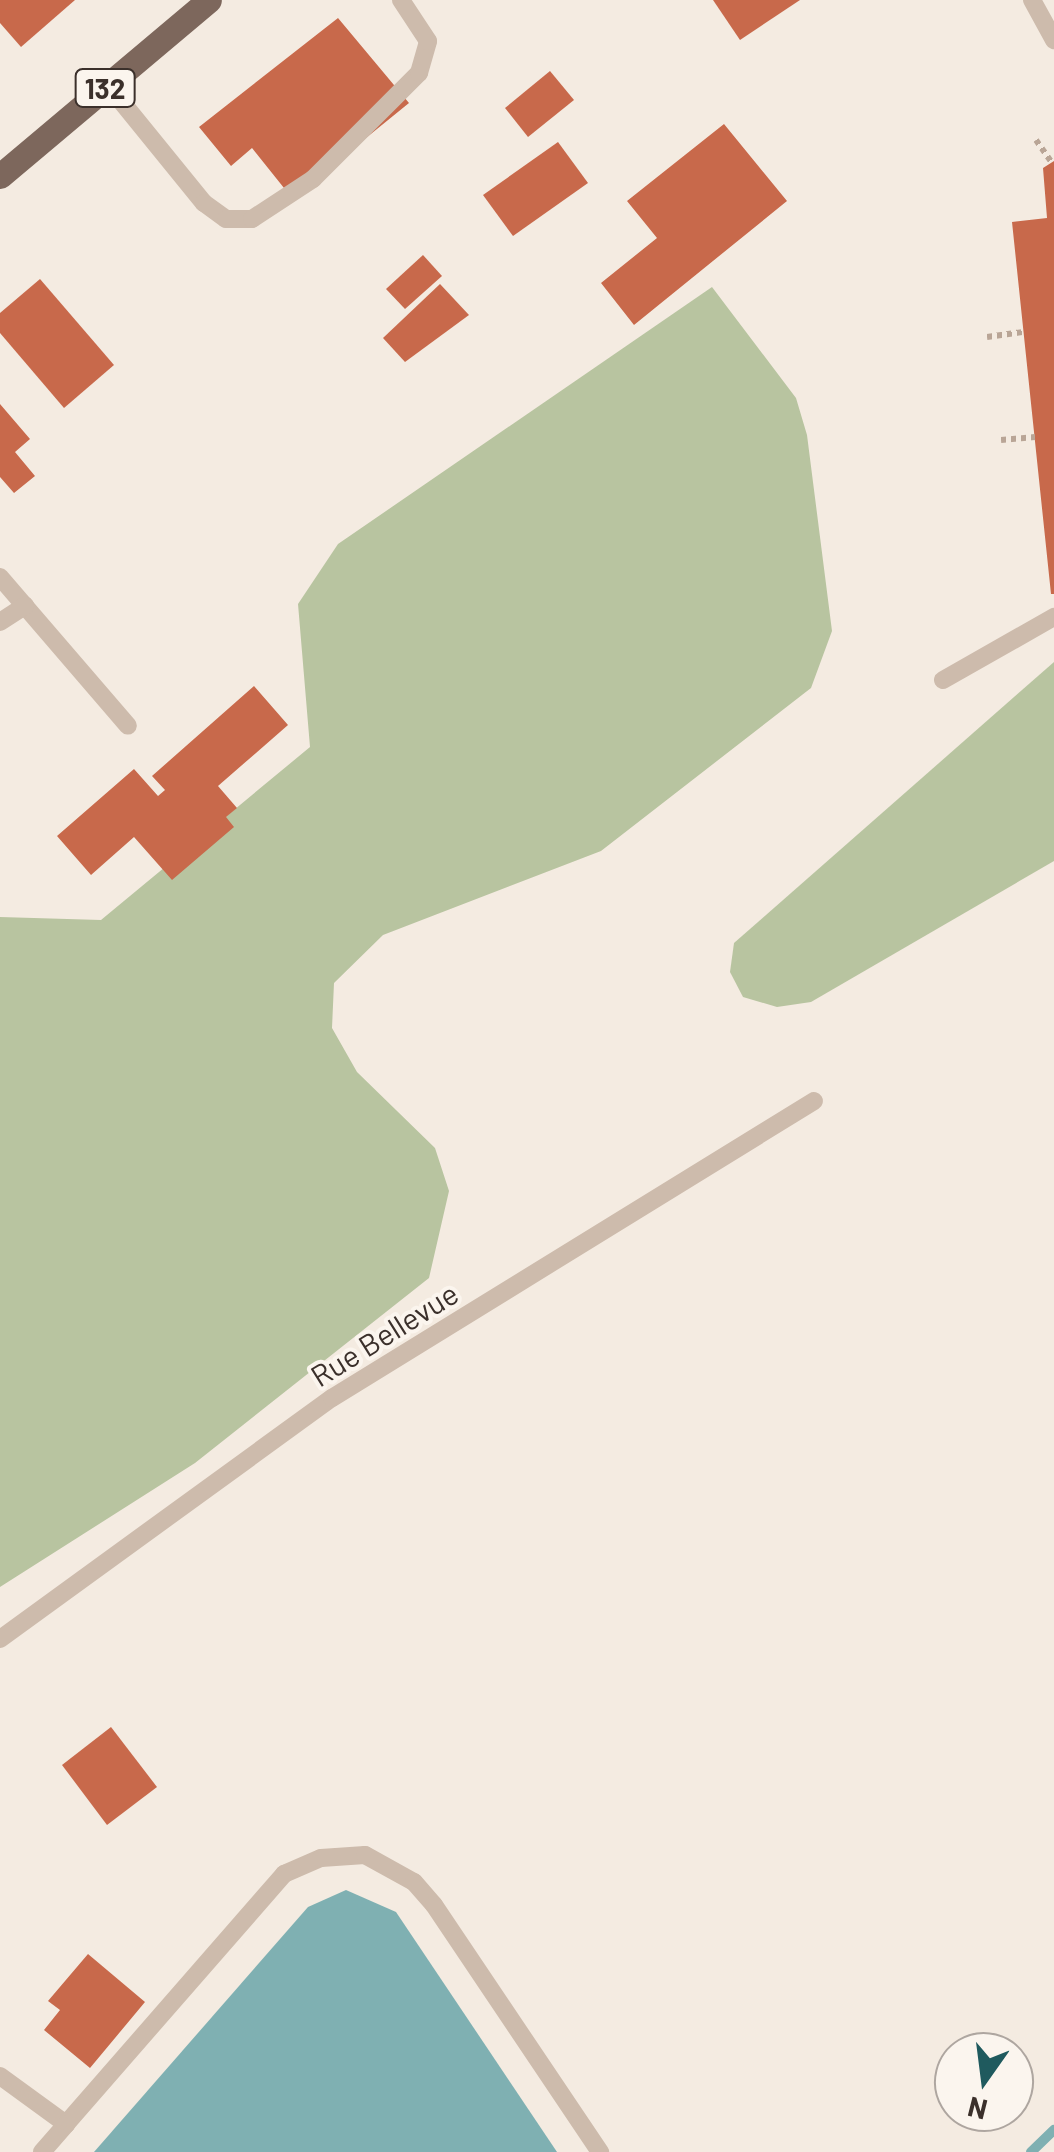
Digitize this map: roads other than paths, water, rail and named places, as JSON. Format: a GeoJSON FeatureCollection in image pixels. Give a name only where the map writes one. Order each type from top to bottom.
{"type":"FeatureCollection","features":[{"type":"Feature","properties":{"kind":"main road","name":"132"},"geometry":{"type":"LineString","coordinates":[[0,176],[210,0]]}},
{"type":"Feature","properties":{"kind":"lane"},"geometry":{"type":"LineString","coordinates":[[108,85],[204,203],[226,218],[252,220],[314,179],[418,73],[428,41],[401,0]]}},
{"type":"Feature","properties":{"kind":"lane"},"geometry":{"type":"LineString","coordinates":[[1032,0],[1054,39]]}},
{"type":"Feature","properties":{"kind":"lane"},"geometry":{"type":"LineString","coordinates":[[0,576],[128,726]]}},
{"type":"Feature","properties":{"kind":"lane"},"geometry":{"type":"LineString","coordinates":[[0,622],[25,606]]}},
{"type":"Feature","properties":{"kind":"lane"},"geometry":{"type":"LineString","coordinates":[[944,680],[1054,618]]}},
{"type":"Feature","properties":{"kind":"lane","name":"Rue Bellevue"},"geometry":{"type":"LineString","coordinates":[[0,1639],[332,1398],[814,1102]]}},
{"type":"Feature","properties":{"kind":"lane"},"geometry":{"type":"LineString","coordinates":[[42,2152],[284,1874],[320,1858],[365,1855],[414,1882],[434,1905],[600,2152]]}},
{"type":"Feature","properties":{"kind":"lane"},"geometry":{"type":"LineString","coordinates":[[0,2076],[66,2124]]}},
{"type":"Feature","properties":{"kind":"water"},"geometry":{"type":"Polygon","coordinates":[[[346,1890],[396,1912],[557,2152],[94,2152],[308,1907],[346,1890]]]}},
{"type":"Feature","properties":{"kind":"waterway"},"geometry":{"type":"LineString","coordinates":[[1031,2152],[1054,2130]]}}]}
